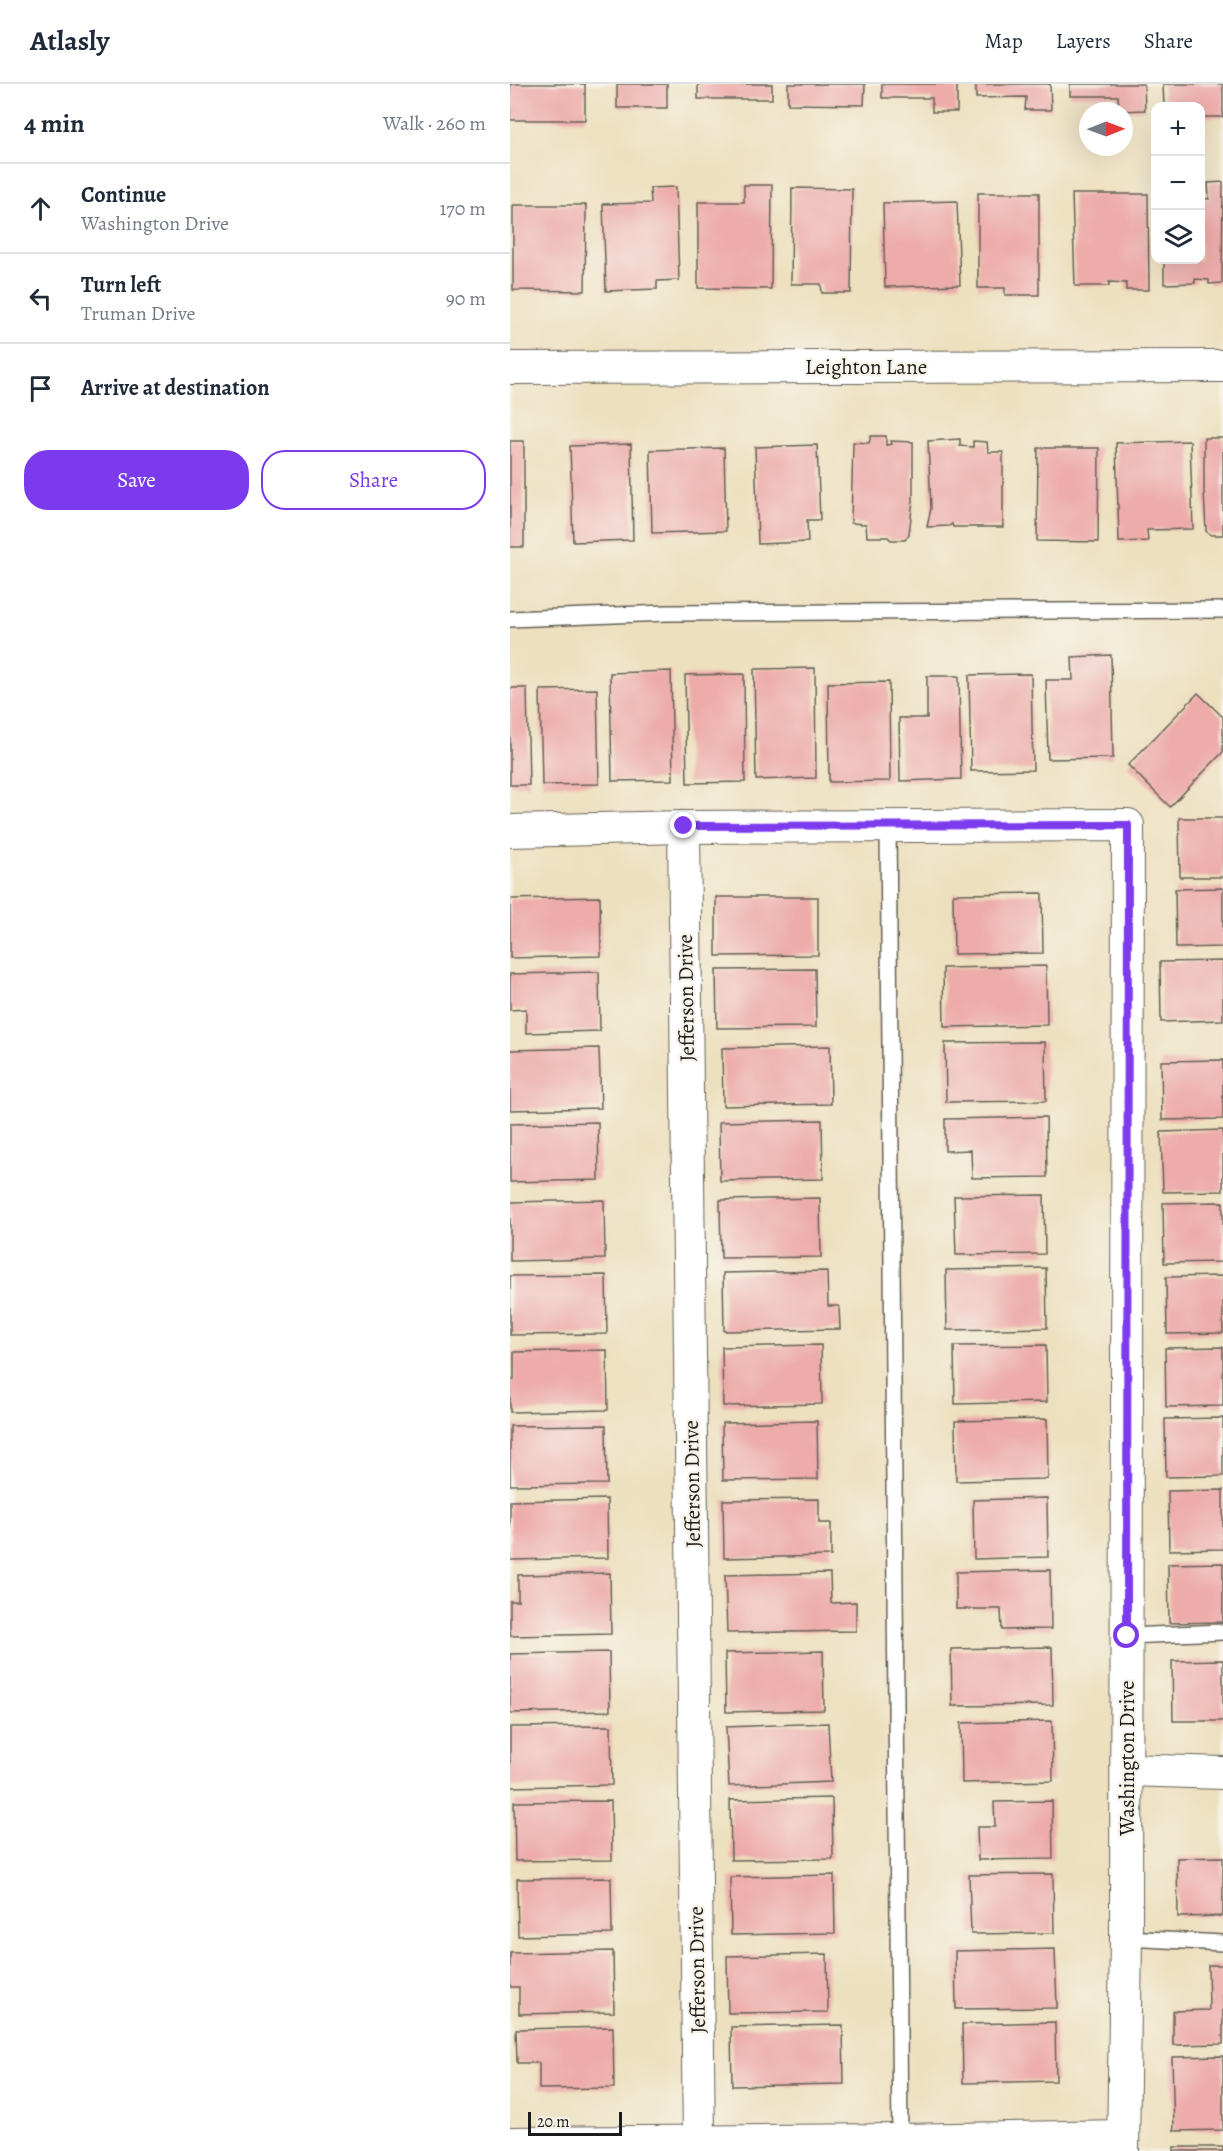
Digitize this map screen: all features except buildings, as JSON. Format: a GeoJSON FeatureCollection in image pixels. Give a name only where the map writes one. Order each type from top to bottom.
{"type":"FeatureCollection","features":[{"type":"Feature","properties":{"kind":"street","name":"Leighton Lane"},"geometry":{"type":"LineString","coordinates":[[510,368],[1223,366]]}},
{"type":"Feature","properties":{"kind":"street","name":"Washington Drive"},"geometry":{"type":"LineString","coordinates":[[888,826],[1128,825],[1127,1770],[1123,2143]]}},
{"type":"Feature","properties":{"kind":"street"},"geometry":{"type":"LineString","coordinates":[[510,831],[684,826],[888,826]]}},
{"type":"Feature","properties":{"kind":"street","name":"Jefferson Drive"},"geometry":{"type":"LineString","coordinates":[[684,826],[699,2142]]}},
{"type":"Feature","properties":{"kind":"street"},"geometry":{"type":"LineString","coordinates":[[1127,1770],[1223,1773]]}},
{"type":"Feature","properties":{"kind":"street"},"geometry":{"type":"LineString","coordinates":[[510,2143],[900,2140],[1123,2143]]}},
{"type":"Feature","properties":{"kind":"lane"},"geometry":{"type":"LineString","coordinates":[[510,619],[667,613],[1223,610]]}},
{"type":"Feature","properties":{"kind":"lane"},"geometry":{"type":"LineString","coordinates":[[888,826],[900,2140]]}},
{"type":"Feature","properties":{"kind":"lane"},"geometry":{"type":"LineString","coordinates":[[1127,1636],[1223,1632]]}},
{"type":"Feature","properties":{"kind":"lane"},"geometry":{"type":"LineString","coordinates":[[1126,1938],[1223,1943]]}},
{"type":"Feature","properties":{"kind":"route"},"geometry":{"type":"LineString","coordinates":[[684,826],[1128,825],[1127,1636]]}}]}
